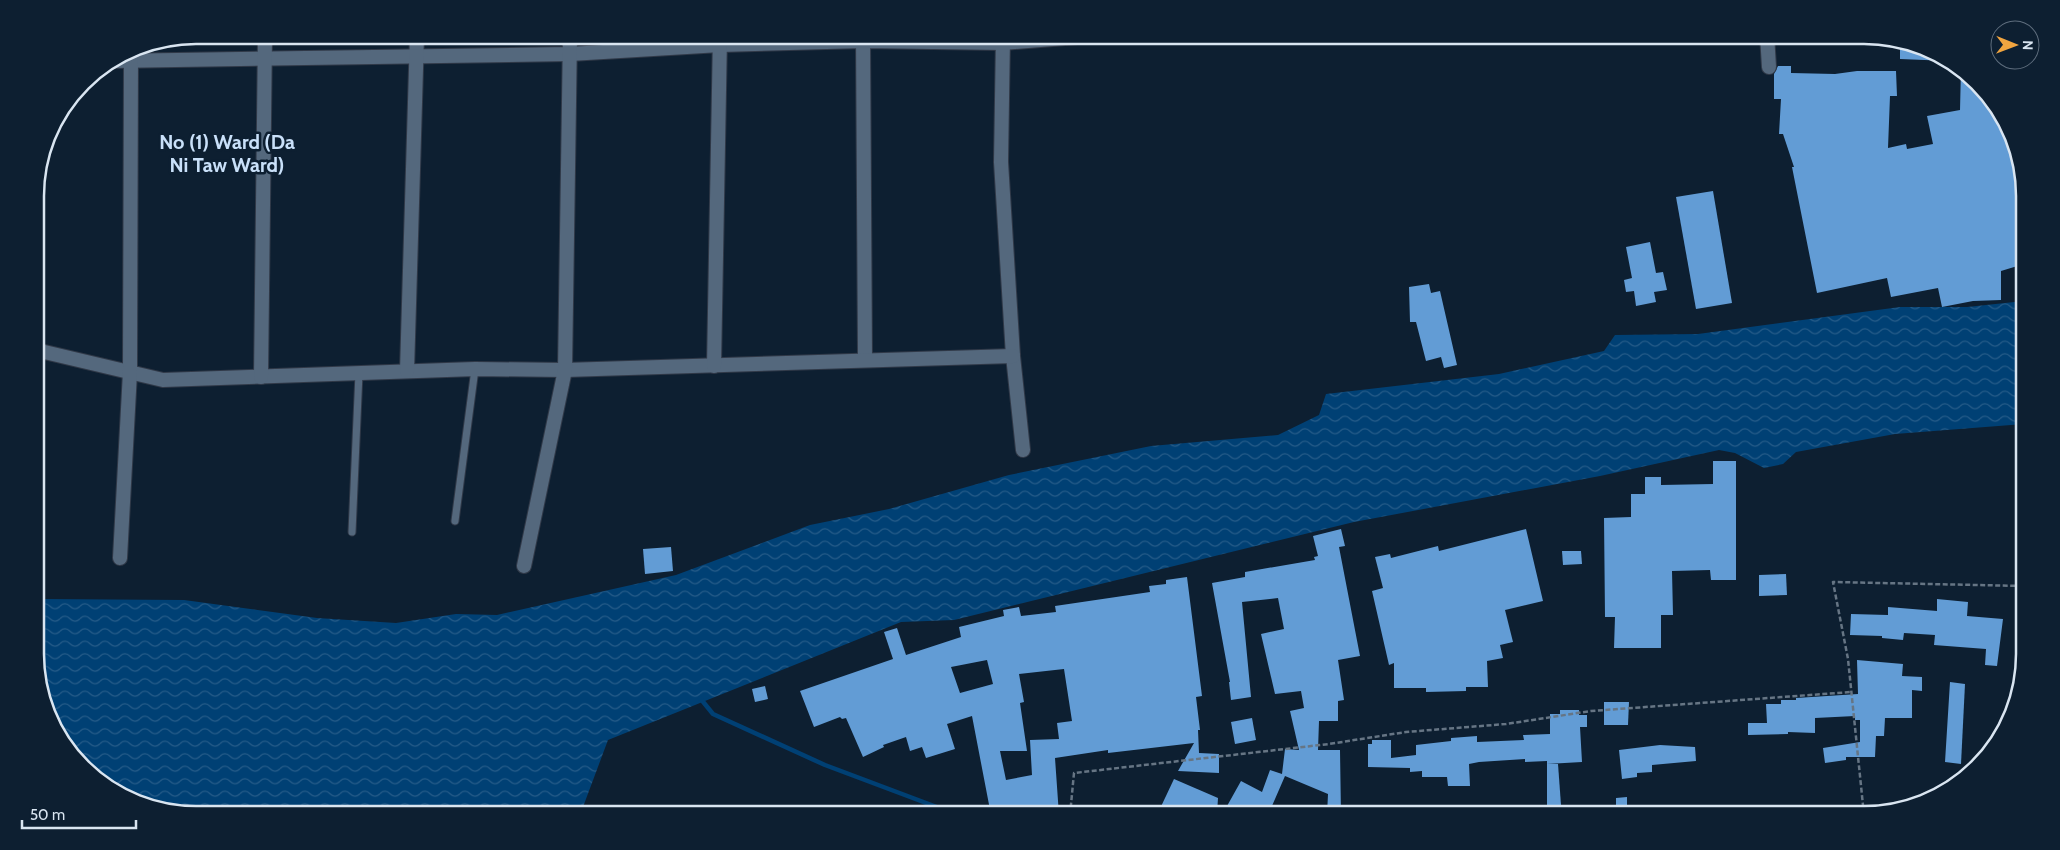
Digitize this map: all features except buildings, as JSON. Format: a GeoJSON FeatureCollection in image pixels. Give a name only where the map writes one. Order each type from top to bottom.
{"type":"FeatureCollection","features":[{"type":"Feature","properties":{"kind":"street"},"geometry":{"type":"LineString","coordinates":[[261,377],[265,44]]}},
{"type":"Feature","properties":{"kind":"street"},"geometry":{"type":"LineString","coordinates":[[408,371],[417,44]]}},
{"type":"Feature","properties":{"kind":"street"},"geometry":{"type":"LineString","coordinates":[[524,566],[565,370],[570,44]]}},
{"type":"Feature","properties":{"kind":"street"},"geometry":{"type":"LineString","coordinates":[[138,55],[264,60],[570,54],[677,44]]}},
{"type":"Feature","properties":{"kind":"street"},"geometry":{"type":"LineString","coordinates":[[714,366],[720,44]]}},
{"type":"Feature","properties":{"kind":"street"},"geometry":{"type":"LineString","coordinates":[[863,44],[865,360]]}},
{"type":"Feature","properties":{"kind":"street"},"geometry":{"type":"LineString","coordinates":[[1003,44],[1001,162],[1013,356],[1023,450]]}},
{"type":"Feature","properties":{"kind":"street"},"geometry":{"type":"LineString","coordinates":[[1767,44],[1769,66]]}},
{"type":"Feature","properties":{"kind":"street"},"geometry":{"type":"LineString","coordinates":[[120,558],[130,372],[131,59]]}},
{"type":"Feature","properties":{"kind":"street"},"geometry":{"type":"LineString","coordinates":[[44,352],[163,380],[475,369],[565,370],[1013,356]]}},
{"type":"Feature","properties":{"kind":"lane"},"geometry":{"type":"LineString","coordinates":[[455,522],[475,369]]}},
{"type":"Feature","properties":{"kind":"lane"},"geometry":{"type":"LineString","coordinates":[[352,532],[359,373]]}},
{"type":"Feature","properties":{"kind":"path"},"geometry":{"type":"LineString","coordinates":[[1863,806],[1848,658],[1833,582],[2016,586]]}},
{"type":"Feature","properties":{"kind":"path"},"geometry":{"type":"LineString","coordinates":[[1071,806],[1074,773],[1406,732],[1506,724],[1592,711],[1851,692]]}},
{"type":"Feature","properties":{"kind":"water"},"geometry":{"type":"Polygon","coordinates":[[[2016,302],[2016,425],[1895,434],[1796,452],[1783,464],[1764,468],[1735,453],[1719,450],[1600,476],[1354,522],[954,620],[901,622],[608,740],[583,806],[186,806],[166,803],[129,791],[112,781],[82,754],[69,738],[59,721],[47,684],[44,664],[44,599],[184,600],[317,618],[396,623],[456,614],[497,615],[676,575],[810,525],[889,509],[1009,475],[1151,446],[1278,435],[1319,415],[1326,394],[1499,374],[1604,351],[1615,335],[1698,334],[1900,307],[1967,307],[2016,302]]]}},
{"type":"Feature","properties":{"kind":"waterway"},"geometry":{"type":"LineString","coordinates":[[700,698],[713,714],[825,765],[934,806]]}},
{"type":"Feature","properties":{"kind":"district","name":"No (1) Ward (Da Ni Taw Ward)"},"geometry":{"type":"Point","coordinates":[227,154]}}]}
